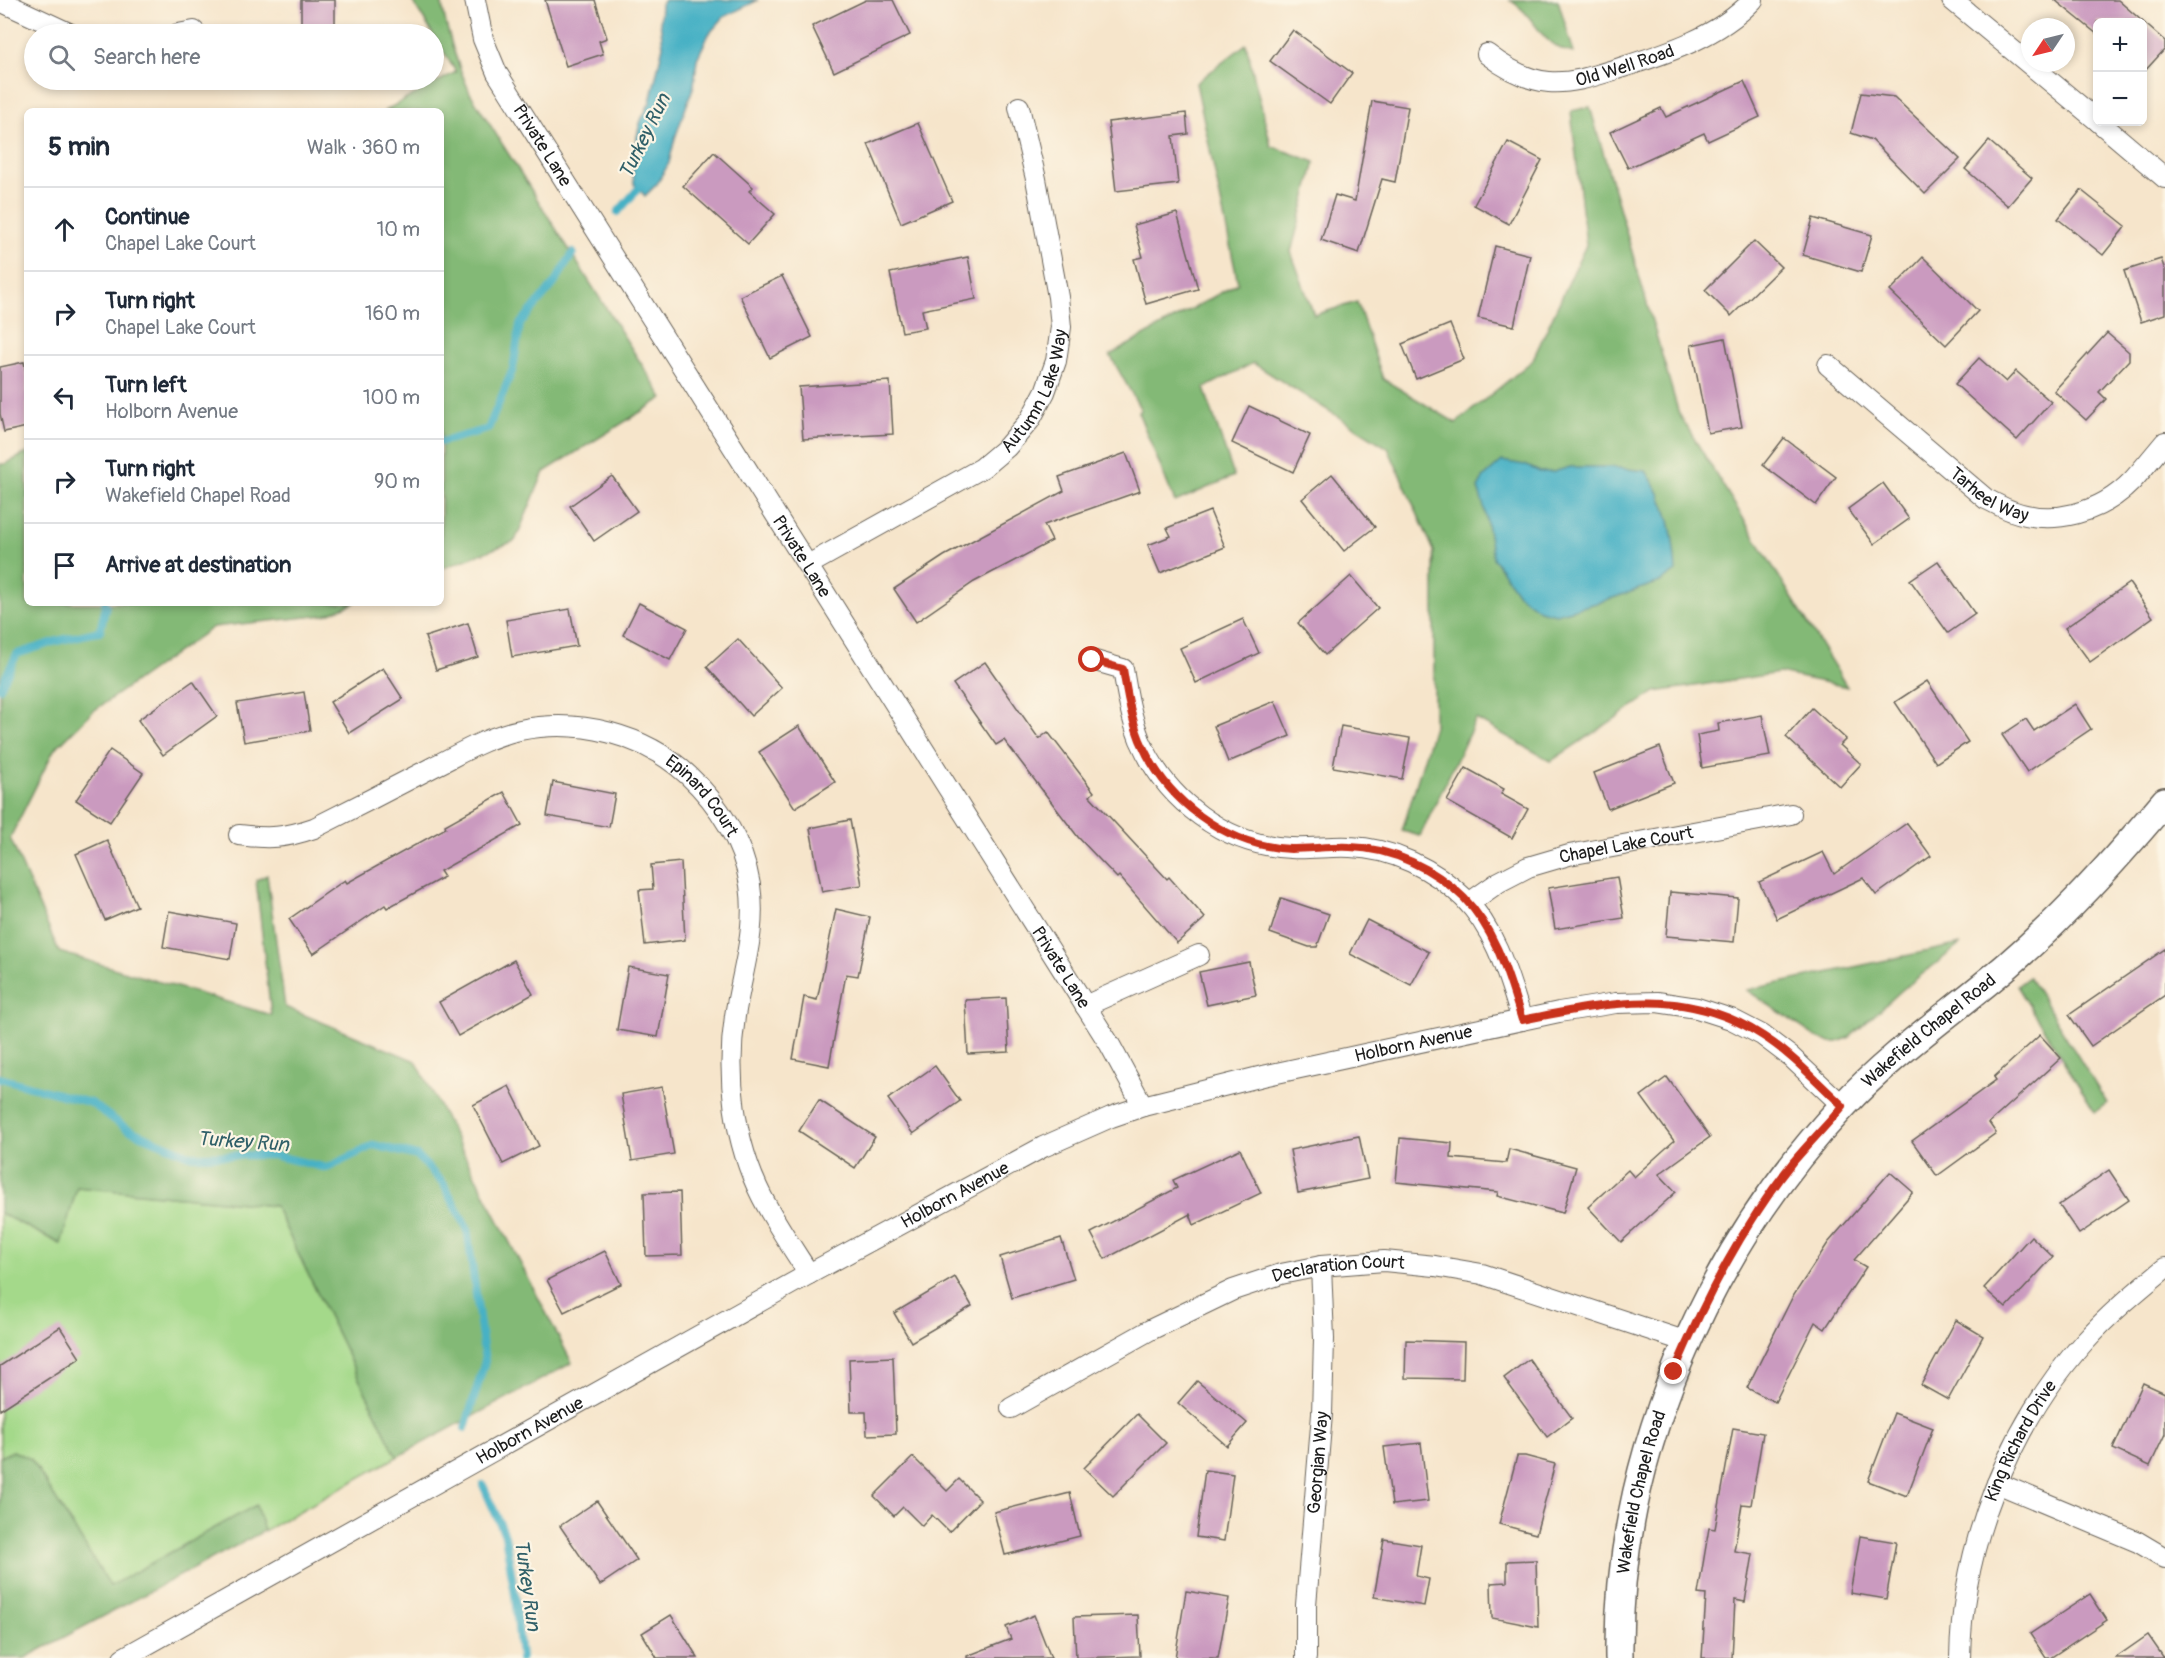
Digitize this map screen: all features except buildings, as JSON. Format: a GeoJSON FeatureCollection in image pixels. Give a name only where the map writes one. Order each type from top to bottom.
{"type":"FeatureCollection","features":[{"type":"Feature","properties":{"kind":"main road","name":"Wakefield Chapel Road"},"geometry":{"type":"LineString","coordinates":[[1619,1658],[1624,1573],[1635,1504],[1651,1440],[1674,1372],[1687,1342],[1730,1256],[1755,1215],[1794,1162],[1843,1106],[1935,1023],[2007,966],[2061,918],[2165,801]]}},
{"type":"Feature","properties":{"kind":"street","name":"Private Lane"},"geometry":{"type":"LineString","coordinates":[[475,0],[483,39],[497,73],[1110,1045],[1143,1106]]}},
{"type":"Feature","properties":{"kind":"street","name":"Old Well Road"},"geometry":{"type":"LineString","coordinates":[[1487,54],[1507,69],[1531,79],[1549,82],[1595,76],[1674,51],[1713,31],[1753,0]]}},
{"type":"Feature","properties":{"kind":"street"},"geometry":{"type":"LineString","coordinates":[[1953,0],[2093,117]]}},
{"type":"Feature","properties":{"kind":"street"},"geometry":{"type":"LineString","coordinates":[[0,1],[49,24]]}},
{"type":"Feature","properties":{"kind":"street","name":"Autumn Lake Way"},"geometry":{"type":"LineString","coordinates":[[808,565],[982,468],[1007,447],[1030,420],[1045,392],[1056,361],[1061,327],[1058,297],[1036,179],[1019,107]]}},
{"type":"Feature","properties":{"kind":"street"},"geometry":{"type":"LineString","coordinates":[[2104,126],[2165,178]]}},
{"type":"Feature","properties":{"kind":"street","name":"Tarheel Way"},"geometry":{"type":"LineString","coordinates":[[1828,365],[1986,499],[2012,511],[2036,516],[2064,516],[2090,510],[2112,498],[2131,482],[2165,442]]}},
{"type":"Feature","properties":{"kind":"street"},"geometry":{"type":"LineString","coordinates":[[1092,660],[1123,669],[1128,702],[1140,740],[1156,770],[1176,795],[1200,816],[1226,832],[1258,843],[1290,849],[1352,847],[1382,851],[1409,860],[1436,875],[1469,903],[1486,925],[1501,953],[1522,1020]]}},
{"type":"Feature","properties":{"kind":"street","name":"Epinard Court"},"geometry":{"type":"LineString","coordinates":[[238,835],[268,839],[294,835],[314,828],[487,740],[519,730],[553,726],[586,727],[619,735],[650,748],[680,768],[705,790],[726,820],[741,852],[750,884],[751,939],[733,1034],[731,1070],[735,1112],[746,1156],[761,1196],[809,1274]]}},
{"type":"Feature","properties":{"kind":"street","name":"Chapel Lake Court"},"geometry":{"type":"LineString","coordinates":[[1469,903],[1499,882],[1528,867],[1569,855],[1791,814]]}},
{"type":"Feature","properties":{"kind":"street"},"geometry":{"type":"LineString","coordinates":[[1085,1006],[1199,955]]}},
{"type":"Feature","properties":{"kind":"street","name":"Holborn Avenue"},"geometry":{"type":"LineString","coordinates":[[123,1658],[809,1274],[1043,1147],[1111,1117],[1143,1106],[1263,1076],[1522,1020],[1616,1003],[1657,1002],[1697,1008],[1731,1019],[1762,1035],[1791,1057],[1843,1106]]}},
{"type":"Feature","properties":{"kind":"street","name":"Declaration Court"},"geometry":{"type":"LineString","coordinates":[[1011,1408],[1150,1330],[1233,1290],[1281,1274],[1321,1266],[1384,1261],[1482,1274],[1687,1342]]}},
{"type":"Feature","properties":{"kind":"street","name":"Georgian Way"},"geometry":{"type":"LineString","coordinates":[[1306,1658],[1306,1605],[1313,1495],[1322,1414],[1324,1340],[1321,1266]]}},
{"type":"Feature","properties":{"kind":"street","name":"King Richard Drive"},"geometry":{"type":"LineString","coordinates":[[1960,1658],[1966,1593],[1980,1530],[1997,1483],[2018,1438],[2047,1390],[2083,1342],[2120,1305],[2165,1268]]}},
{"type":"Feature","properties":{"kind":"street"},"geometry":{"type":"LineString","coordinates":[[1997,1483],[2138,1542],[2165,1558]]}},
{"type":"Feature","properties":{"kind":"green space"},"geometry":{"type":"Polygon","coordinates":[[[412,0],[441,0],[452,47],[470,93],[663,398],[544,472],[515,541],[444,568],[444,108],[390,108],[423,90],[444,90],[444,78],[456,72],[444,52],[444,24],[427,24],[412,0]]]}},
{"type":"Feature","properties":{"kind":"green space"},"geometry":{"type":"Polygon","coordinates":[[[1510,0],[1558,0],[1574,53],[1562,50],[1545,38],[1526,14],[1510,0]]]}},
{"type":"Feature","properties":{"kind":"green space"},"geometry":{"type":"Polygon","coordinates":[[[1246,44],[1271,146],[1315,162],[1291,252],[1314,315],[1357,302],[1383,379],[1456,423],[1532,361],[1586,245],[1571,111],[1590,107],[1679,414],[1847,687],[1779,673],[1655,692],[1551,761],[1476,719],[1420,836],[1402,831],[1434,726],[1434,551],[1388,448],[1253,363],[1204,388],[1234,476],[1175,502],[1138,412],[1141,410],[1110,355],[1238,283],[1196,83],[1246,44]]]}},
{"type":"Feature","properties":{"kind":"green space"},"geometry":{"type":"Polygon","coordinates":[[[24,454],[24,606],[348,606],[325,615],[213,627],[92,712],[54,750],[10,838],[59,952],[271,1015],[256,880],[267,875],[285,1007],[416,1061],[572,1363],[397,1457],[275,1206],[77,1187],[61,1244],[0,1213],[0,464],[5,464],[24,454]]]}},
{"type":"Feature","properties":{"kind":"green space"},"geometry":{"type":"Polygon","coordinates":[[[1961,944],[1902,990],[1850,1037],[1838,1042],[1819,1039],[1747,990],[1961,944]]]}},
{"type":"Feature","properties":{"kind":"green space"},"geometry":{"type":"Polygon","coordinates":[[[2029,977],[2107,1103],[2095,1112],[2017,986],[2029,977]]]}},
{"type":"Feature","properties":{"kind":"green space"},"geometry":{"type":"Polygon","coordinates":[[[77,1187],[275,1206],[397,1457],[264,1531],[255,1506],[110,1587],[31,1459],[13,1451],[0,1457],[0,1213],[60,1244],[77,1187]]]}},
{"type":"Feature","properties":{"kind":"green space"},"geometry":{"type":"Polygon","coordinates":[[[13,1451],[31,1459],[110,1586],[256,1505],[264,1531],[25,1658],[0,1658],[0,1457],[13,1451]]]}},
{"type":"Feature","properties":{"kind":"water"},"geometry":{"type":"Polygon","coordinates":[[[664,0],[758,0],[724,17],[709,34],[697,59],[694,85],[675,138],[669,163],[657,184],[645,196],[634,184],[632,162],[640,122],[650,102],[663,46],[660,21],[661,4],[664,0]]]}},
{"type":"Feature","properties":{"kind":"water"},"geometry":{"type":"Polygon","coordinates":[[[1502,461],[1525,465],[1540,472],[1553,472],[1570,467],[1609,467],[1646,471],[1665,507],[1676,571],[1660,582],[1604,601],[1556,614],[1539,610],[1518,594],[1493,558],[1484,507],[1478,488],[1484,477],[1502,461]]]}},
{"type":"Feature","properties":{"kind":"waterway","name":"Turkey Run"},"geometry":{"type":"LineString","coordinates":[[618,212],[644,182]]}},
{"type":"Feature","properties":{"kind":"waterway","name":"Turkey Run"},"geometry":{"type":"LineString","coordinates":[[444,441],[488,429],[513,369],[520,324],[554,284],[573,253]]}},
{"type":"Feature","properties":{"kind":"waterway","name":"Turkey Run"},"geometry":{"type":"LineString","coordinates":[[0,688],[17,654],[57,641],[100,631],[106,606]]}},
{"type":"Feature","properties":{"kind":"waterway","name":"Turkey Run"},"geometry":{"type":"LineString","coordinates":[[0,1078],[91,1103],[127,1129],[192,1156],[273,1155],[327,1168],[374,1145],[417,1156],[443,1183],[467,1228],[485,1361],[465,1428]]}},
{"type":"Feature","properties":{"kind":"waterway","name":"Turkey Run"},"geometry":{"type":"LineString","coordinates":[[483,1485],[505,1535],[515,1595],[521,1658]]}},
{"type":"Feature","properties":{"kind":"route"},"geometry":{"type":"LineString","coordinates":[[1092,660],[1123,669],[1128,702],[1140,740],[1156,770],[1176,795],[1200,816],[1226,832],[1258,843],[1290,849],[1352,847],[1382,851],[1409,860],[1436,875],[1462,896],[1486,925],[1501,953],[1522,1020],[1616,1003],[1657,1002],[1697,1008],[1731,1019],[1762,1035],[1791,1057],[1843,1106],[1794,1162],[1755,1215],[1730,1256],[1697,1319],[1674,1372]]}}]}
